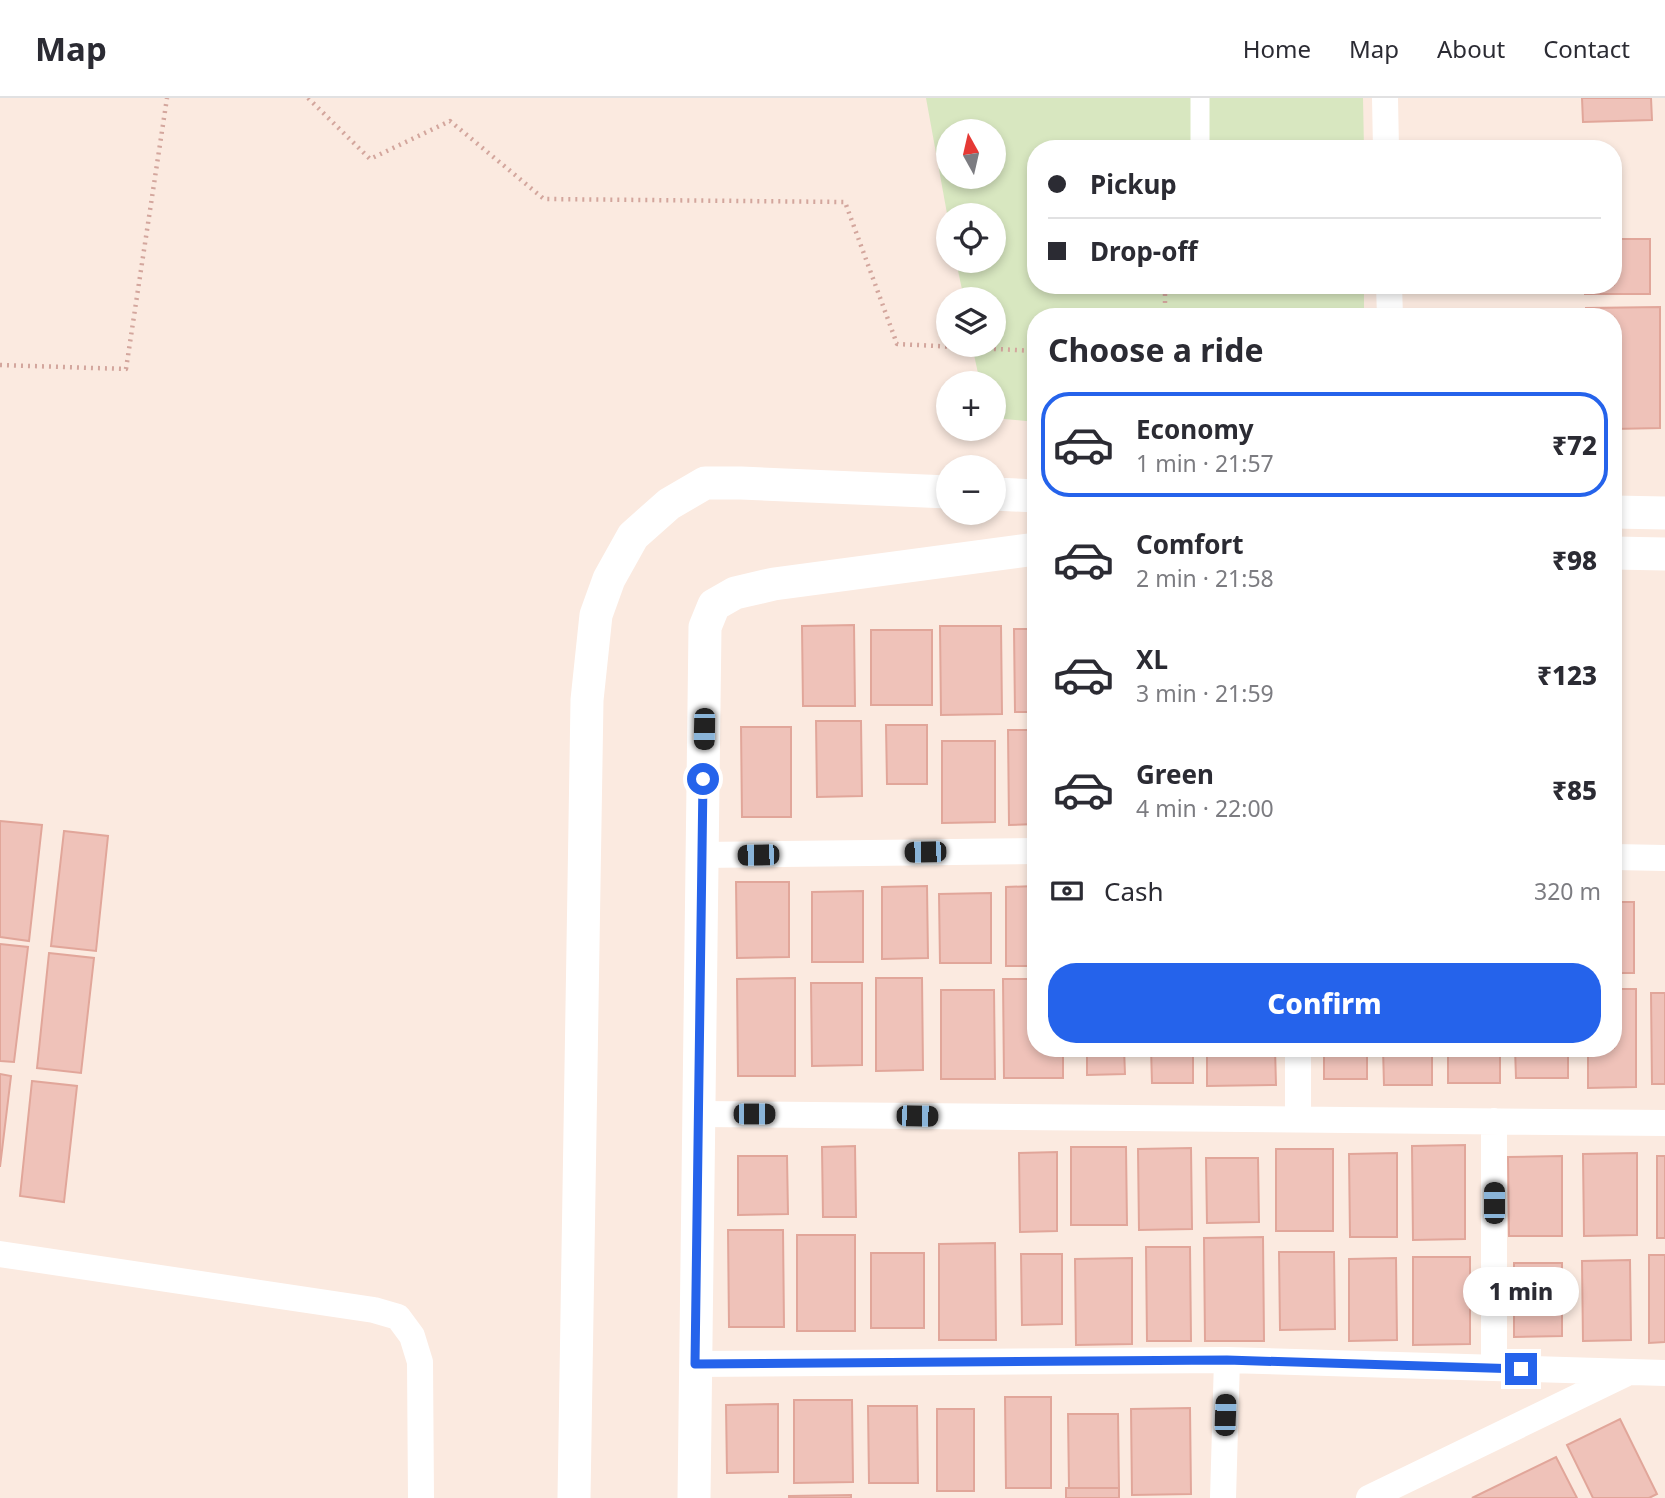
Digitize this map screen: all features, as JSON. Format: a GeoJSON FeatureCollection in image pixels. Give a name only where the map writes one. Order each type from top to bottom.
{"type":"FeatureCollection","features":[{"type":"Feature","properties":{"kind":"street"},"geometry":{"type":"LineString","coordinates":[[1200,98],[1200,140]]}},
{"type":"Feature","properties":{"kind":"street"},"geometry":{"type":"LineString","coordinates":[[1385,98],[1386,140]]}},
{"type":"Feature","properties":{"kind":"street"},"geometry":{"type":"LineString","coordinates":[[574,1498],[586,728],[596,615],[609,579],[633,536],[669,504],[705,483],[936,491]]}},
{"type":"Feature","properties":{"kind":"street"},"geometry":{"type":"LineString","coordinates":[[1006,495],[1027,496]]}},
{"type":"Feature","properties":{"kind":"street"},"geometry":{"type":"LineString","coordinates":[[1622,512],[1665,513]]}},
{"type":"Feature","properties":{"kind":"street"},"geometry":{"type":"LineString","coordinates":[[694,1498],[705,627],[714,605],[735,593],[774,584],[1027,550]]}},
{"type":"Feature","properties":{"kind":"street"},"geometry":{"type":"LineString","coordinates":[[1622,553],[1665,554]]}},
{"type":"Feature","properties":{"kind":"street"},"geometry":{"type":"LineString","coordinates":[[702,855],[1027,851]]}},
{"type":"Feature","properties":{"kind":"street"},"geometry":{"type":"LineString","coordinates":[[1622,857],[1665,858]]}},
{"type":"Feature","properties":{"kind":"street"},"geometry":{"type":"LineString","coordinates":[[1298,1057],[1298,1119]]}},
{"type":"Feature","properties":{"kind":"street"},"geometry":{"type":"LineString","coordinates":[[699,1114],[1665,1123]]}},
{"type":"Feature","properties":{"kind":"street"},"geometry":{"type":"LineString","coordinates":[[1494,1121],[1494,1368]]}},
{"type":"Feature","properties":{"kind":"street"},"geometry":{"type":"LineString","coordinates":[[0,1254],[374,1310],[398,1317],[412,1336],[420,1362],[421,1498]]}},
{"type":"Feature","properties":{"kind":"street"},"geometry":{"type":"LineString","coordinates":[[695,1364],[1227,1360],[1665,1373]]}},
{"type":"Feature","properties":{"kind":"street"},"geometry":{"type":"LineString","coordinates":[[1223,1498],[1227,1360]]}},
{"type":"Feature","properties":{"kind":"street"},"geometry":{"type":"LineString","coordinates":[[1368,1498],[1629,1372]]}},
{"type":"Feature","properties":{"kind":"path"},"geometry":{"type":"LineString","coordinates":[[0,365],[126,369],[167,98]]}},
{"type":"Feature","properties":{"kind":"path"},"geometry":{"type":"LineString","coordinates":[[308,98],[370,159],[450,121],[544,199],[845,202],[897,345],[1027,351]]}},
{"type":"Feature","properties":{"kind":"green space"},"geometry":{"type":"Polygon","coordinates":[[[926,98],[1363,98],[1364,140],[1027,140],[1027,294],[1364,294],[1364,308],[1027,308],[1027,421],[1006,419],[1006,371],[977,371],[975,357],[1006,357],[1006,287],[961,287],[959,273],[1006,273],[1006,203],[945,203],[943,189],[1006,189],[1006,119],[936,119],[936,153],[926,98]]]}},
{"type":"Feature","properties":{"kind":"building"},"geometry":{"type":"Polygon","coordinates":[[[1582,98],[1651,98],[1652,120],[1583,122],[1582,98]]]}},
{"type":"Feature","properties":{"kind":"building"},"geometry":{"type":"Polygon","coordinates":[[[1622,239],[1650,239],[1650,294],[1622,294],[1622,239]]]}},
{"type":"Feature","properties":{"kind":"building"},"geometry":{"type":"Polygon","coordinates":[[[1660,307],[1660,428],[1622,429],[1622,308],[1586,308],[1660,307]]]}},
{"type":"Feature","properties":{"kind":"building"},"geometry":{"type":"Polygon","coordinates":[[[854,625],[855,706],[803,706],[802,626],[854,625]]]}},
{"type":"Feature","properties":{"kind":"building"},"geometry":{"type":"Polygon","coordinates":[[[940,626],[1001,626],[1002,714],[941,715],[940,626]]]}},
{"type":"Feature","properties":{"kind":"building"},"geometry":{"type":"Polygon","coordinates":[[[1014,629],[1027,629],[1027,712],[1015,712],[1014,629]]]}},
{"type":"Feature","properties":{"kind":"building"},"geometry":{"type":"Polygon","coordinates":[[[871,630],[932,630],[932,705],[871,705],[871,630]]]}},
{"type":"Feature","properties":{"kind":"building"},"geometry":{"type":"Polygon","coordinates":[[[816,721],[861,721],[862,796],[817,797],[816,721]]]}},
{"type":"Feature","properties":{"kind":"building"},"geometry":{"type":"Polygon","coordinates":[[[886,725],[927,725],[927,784],[887,784],[886,725]]]}},
{"type":"Feature","properties":{"kind":"building"},"geometry":{"type":"Polygon","coordinates":[[[741,727],[791,727],[791,817],[742,817],[741,727]]]}},
{"type":"Feature","properties":{"kind":"building"},"geometry":{"type":"Polygon","coordinates":[[[1008,730],[1027,730],[1027,824],[1009,825],[1008,730]]]}},
{"type":"Feature","properties":{"kind":"building"},"geometry":{"type":"Polygon","coordinates":[[[942,741],[995,741],[995,822],[942,823],[942,741]]]}},
{"type":"Feature","properties":{"kind":"building"},"geometry":{"type":"Polygon","coordinates":[[[0,821],[42,825],[29,941],[0,937],[0,821]]]}},
{"type":"Feature","properties":{"kind":"building"},"geometry":{"type":"Polygon","coordinates":[[[64,831],[108,836],[96,951],[51,946],[64,831]]]}},
{"type":"Feature","properties":{"kind":"building"},"geometry":{"type":"Polygon","coordinates":[[[736,882],[789,882],[789,957],[737,958],[736,882]]]}},
{"type":"Feature","properties":{"kind":"building"},"geometry":{"type":"Polygon","coordinates":[[[927,886],[928,958],[882,959],[882,887],[927,886]]]}},
{"type":"Feature","properties":{"kind":"building"},"geometry":{"type":"Polygon","coordinates":[[[1027,886],[1027,966],[1006,966],[1006,887],[1027,886]]]}},
{"type":"Feature","properties":{"kind":"building"},"geometry":{"type":"Polygon","coordinates":[[[863,891],[863,962],[812,962],[812,892],[863,891]]]}},
{"type":"Feature","properties":{"kind":"building"},"geometry":{"type":"Polygon","coordinates":[[[991,893],[991,963],[940,963],[939,894],[991,893]]]}},
{"type":"Feature","properties":{"kind":"building"},"geometry":{"type":"Polygon","coordinates":[[[1622,902],[1634,902],[1634,973],[1622,973],[1622,902]]]}},
{"type":"Feature","properties":{"kind":"building"},"geometry":{"type":"Polygon","coordinates":[[[0,944],[28,947],[14,1062],[0,1061],[0,944]]]}},
{"type":"Feature","properties":{"kind":"building"},"geometry":{"type":"Polygon","coordinates":[[[49,953],[94,958],[81,1073],[37,1068],[49,953]]]}},
{"type":"Feature","properties":{"kind":"building"},"geometry":{"type":"Polygon","coordinates":[[[795,978],[795,1076],[738,1076],[737,979],[795,978]]]}},
{"type":"Feature","properties":{"kind":"building"},"geometry":{"type":"Polygon","coordinates":[[[876,978],[922,978],[923,1070],[876,1071],[876,978]]]}},
{"type":"Feature","properties":{"kind":"building"},"geometry":{"type":"Polygon","coordinates":[[[1003,979],[1027,979],[1027,1057],[1063,1057],[1063,1078],[1004,1078],[1003,979]]]}},
{"type":"Feature","properties":{"kind":"building"},"geometry":{"type":"Polygon","coordinates":[[[811,983],[862,983],[862,1065],[812,1066],[811,983]]]}},
{"type":"Feature","properties":{"kind":"building"},"geometry":{"type":"Polygon","coordinates":[[[1622,989],[1636,989],[1636,1087],[1588,1088],[1588,1057],[1622,1057],[1622,989]]]}},
{"type":"Feature","properties":{"kind":"building"},"geometry":{"type":"Polygon","coordinates":[[[941,990],[994,990],[995,1079],[941,1079],[941,990]]]}},
{"type":"Feature","properties":{"kind":"building"},"geometry":{"type":"Polygon","coordinates":[[[1651,993],[1665,993],[1665,1084],[1652,1084],[1651,993]]]}},
{"type":"Feature","properties":{"kind":"building"},"geometry":{"type":"Polygon","coordinates":[[[1087,1057],[1124,1057],[1125,1074],[1087,1075],[1087,1057]]]}},
{"type":"Feature","properties":{"kind":"building"},"geometry":{"type":"Polygon","coordinates":[[[1151,1057],[1193,1057],[1193,1083],[1152,1083],[1151,1057]]]}},
{"type":"Feature","properties":{"kind":"building"},"geometry":{"type":"Polygon","coordinates":[[[1207,1057],[1275,1057],[1276,1085],[1207,1086],[1207,1057]]]}},
{"type":"Feature","properties":{"kind":"building"},"geometry":{"type":"Polygon","coordinates":[[[1324,1057],[1367,1057],[1367,1079],[1324,1079],[1324,1057]]]}},
{"type":"Feature","properties":{"kind":"building"},"geometry":{"type":"Polygon","coordinates":[[[1383,1057],[1432,1057],[1432,1085],[1384,1085],[1383,1057]]]}},
{"type":"Feature","properties":{"kind":"building"},"geometry":{"type":"Polygon","coordinates":[[[1448,1057],[1500,1057],[1500,1083],[1448,1083],[1448,1057]]]}},
{"type":"Feature","properties":{"kind":"building"},"geometry":{"type":"Polygon","coordinates":[[[1515,1057],[1568,1057],[1568,1078],[1516,1078],[1515,1057]]]}},
{"type":"Feature","properties":{"kind":"building"},"geometry":{"type":"Polygon","coordinates":[[[0,1074],[11,1076],[0,1167],[0,1074]]]}},
{"type":"Feature","properties":{"kind":"building"},"geometry":{"type":"Polygon","coordinates":[[[32,1081],[77,1086],[64,1202],[20,1196],[32,1081]]]}},
{"type":"Feature","properties":{"kind":"building"},"geometry":{"type":"Polygon","coordinates":[[[1465,1145],[1465,1239],[1413,1240],[1412,1146],[1465,1145]]]}},
{"type":"Feature","properties":{"kind":"building"},"geometry":{"type":"Polygon","coordinates":[[[855,1146],[856,1217],[823,1217],[822,1147],[855,1146]]]}},
{"type":"Feature","properties":{"kind":"building"},"geometry":{"type":"Polygon","coordinates":[[[1071,1147],[1126,1147],[1127,1225],[1071,1225],[1071,1147]]]}},
{"type":"Feature","properties":{"kind":"building"},"geometry":{"type":"Polygon","coordinates":[[[1191,1148],[1192,1229],[1139,1230],[1138,1149],[1191,1148]]]}},
{"type":"Feature","properties":{"kind":"building"},"geometry":{"type":"Polygon","coordinates":[[[1276,1149],[1333,1149],[1333,1231],[1276,1231],[1276,1149]]]}},
{"type":"Feature","properties":{"kind":"building"},"geometry":{"type":"Polygon","coordinates":[[[1057,1152],[1057,1231],[1020,1232],[1019,1153],[1057,1152]]]}},
{"type":"Feature","properties":{"kind":"building"},"geometry":{"type":"Polygon","coordinates":[[[1397,1153],[1397,1237],[1350,1237],[1349,1154],[1397,1153]]]}},
{"type":"Feature","properties":{"kind":"building"},"geometry":{"type":"Polygon","coordinates":[[[1637,1153],[1637,1235],[1584,1236],[1583,1154],[1637,1153]]]}},
{"type":"Feature","properties":{"kind":"building"},"geometry":{"type":"Polygon","coordinates":[[[738,1156],[787,1156],[788,1214],[738,1215],[738,1156]]]}},
{"type":"Feature","properties":{"kind":"building"},"geometry":{"type":"Polygon","coordinates":[[[1562,1156],[1562,1236],[1509,1236],[1508,1157],[1562,1156]]]}},
{"type":"Feature","properties":{"kind":"building"},"geometry":{"type":"Polygon","coordinates":[[[1657,1156],[1665,1156],[1665,1238],[1657,1238],[1657,1156]]]}},
{"type":"Feature","properties":{"kind":"building"},"geometry":{"type":"Polygon","coordinates":[[[1206,1158],[1258,1158],[1259,1222],[1207,1223],[1206,1158]]]}},
{"type":"Feature","properties":{"kind":"building"},"geometry":{"type":"Polygon","coordinates":[[[728,1230],[783,1230],[784,1327],[729,1327],[728,1230]]]}},
{"type":"Feature","properties":{"kind":"building"},"geometry":{"type":"Polygon","coordinates":[[[797,1235],[855,1235],[855,1331],[797,1331],[797,1235]]]}},
{"type":"Feature","properties":{"kind":"building"},"geometry":{"type":"Polygon","coordinates":[[[1263,1237],[1264,1341],[1205,1341],[1204,1238],[1263,1237]]]}},
{"type":"Feature","properties":{"kind":"building"},"geometry":{"type":"Polygon","coordinates":[[[995,1243],[996,1340],[939,1340],[939,1244],[995,1243]]]}},
{"type":"Feature","properties":{"kind":"building"},"geometry":{"type":"Polygon","coordinates":[[[1146,1247],[1190,1247],[1191,1341],[1147,1341],[1146,1247]]]}},
{"type":"Feature","properties":{"kind":"building"},"geometry":{"type":"Polygon","coordinates":[[[1279,1252],[1334,1252],[1335,1329],[1280,1330],[1279,1252]]]}},
{"type":"Feature","properties":{"kind":"building"},"geometry":{"type":"Polygon","coordinates":[[[871,1253],[924,1253],[924,1328],[871,1328],[871,1253]]]}},
{"type":"Feature","properties":{"kind":"building"},"geometry":{"type":"Polygon","coordinates":[[[1021,1254],[1062,1254],[1062,1324],[1022,1325],[1021,1254]]]}},
{"type":"Feature","properties":{"kind":"building"},"geometry":{"type":"Polygon","coordinates":[[[1649,1255],[1665,1255],[1665,1342],[1649,1343],[1649,1255]]]}},
{"type":"Feature","properties":{"kind":"building"},"geometry":{"type":"Polygon","coordinates":[[[1413,1257],[1470,1257],[1470,1344],[1413,1345],[1413,1257]]]}},
{"type":"Feature","properties":{"kind":"building"},"geometry":{"type":"Polygon","coordinates":[[[1132,1258],[1132,1344],[1076,1345],[1075,1259],[1132,1258]]]}},
{"type":"Feature","properties":{"kind":"building"},"geometry":{"type":"Polygon","coordinates":[[[1396,1258],[1397,1340],[1349,1341],[1349,1259],[1396,1258]]]}},
{"type":"Feature","properties":{"kind":"building"},"geometry":{"type":"Polygon","coordinates":[[[1630,1260],[1631,1340],[1583,1341],[1582,1261],[1630,1260]]]}},
{"type":"Feature","properties":{"kind":"building"},"geometry":{"type":"Polygon","coordinates":[[[1514,1263],[1562,1263],[1562,1336],[1514,1337],[1514,1263]]]}},
{"type":"Feature","properties":{"kind":"building"},"geometry":{"type":"Polygon","coordinates":[[[1005,1397],[1051,1397],[1051,1488],[1006,1488],[1005,1397]]]}},
{"type":"Feature","properties":{"kind":"building"},"geometry":{"type":"Polygon","coordinates":[[[794,1400],[852,1400],[853,1482],[794,1483],[794,1400]]]}},
{"type":"Feature","properties":{"kind":"building"},"geometry":{"type":"Polygon","coordinates":[[[778,1404],[778,1472],[727,1473],[726,1405],[778,1404]]]}},
{"type":"Feature","properties":{"kind":"building"},"geometry":{"type":"Polygon","coordinates":[[[868,1406],[917,1406],[918,1483],[869,1483],[868,1406]]]}},
{"type":"Feature","properties":{"kind":"building"},"geometry":{"type":"Polygon","coordinates":[[[1190,1408],[1191,1494],[1132,1495],[1131,1409],[1190,1408]]]}},
{"type":"Feature","properties":{"kind":"building"},"geometry":{"type":"Polygon","coordinates":[[[937,1409],[974,1409],[974,1491],[937,1491],[937,1409]]]}},
{"type":"Feature","properties":{"kind":"building"},"geometry":{"type":"Polygon","coordinates":[[[1068,1414],[1118,1414],[1119,1488],[1069,1488],[1068,1414]]]}},
{"type":"Feature","properties":{"kind":"building"},"geometry":{"type":"Polygon","coordinates":[[[1620,1419],[1657,1494],[1649,1498],[1593,1498],[1567,1445],[1620,1419]]]}},
{"type":"Feature","properties":{"kind":"building"},"geometry":{"type":"Polygon","coordinates":[[[1556,1457],[1577,1498],[1472,1498],[1556,1457]]]}},
{"type":"Feature","properties":{"kind":"building"},"geometry":{"type":"Polygon","coordinates":[[[1066,1488],[1119,1488],[1119,1498],[1066,1498],[1066,1488]]]}},
{"type":"Feature","properties":{"kind":"building"},"geometry":{"type":"Polygon","coordinates":[[[851,1495],[851,1498],[789,1498],[789,1496],[851,1495]]]}},
{"type":"Feature","properties":{"kind":"route"},"geometry":{"type":"LineString","coordinates":[[703,779],[695,1364],[1227,1360],[1521,1369]]}}]}
